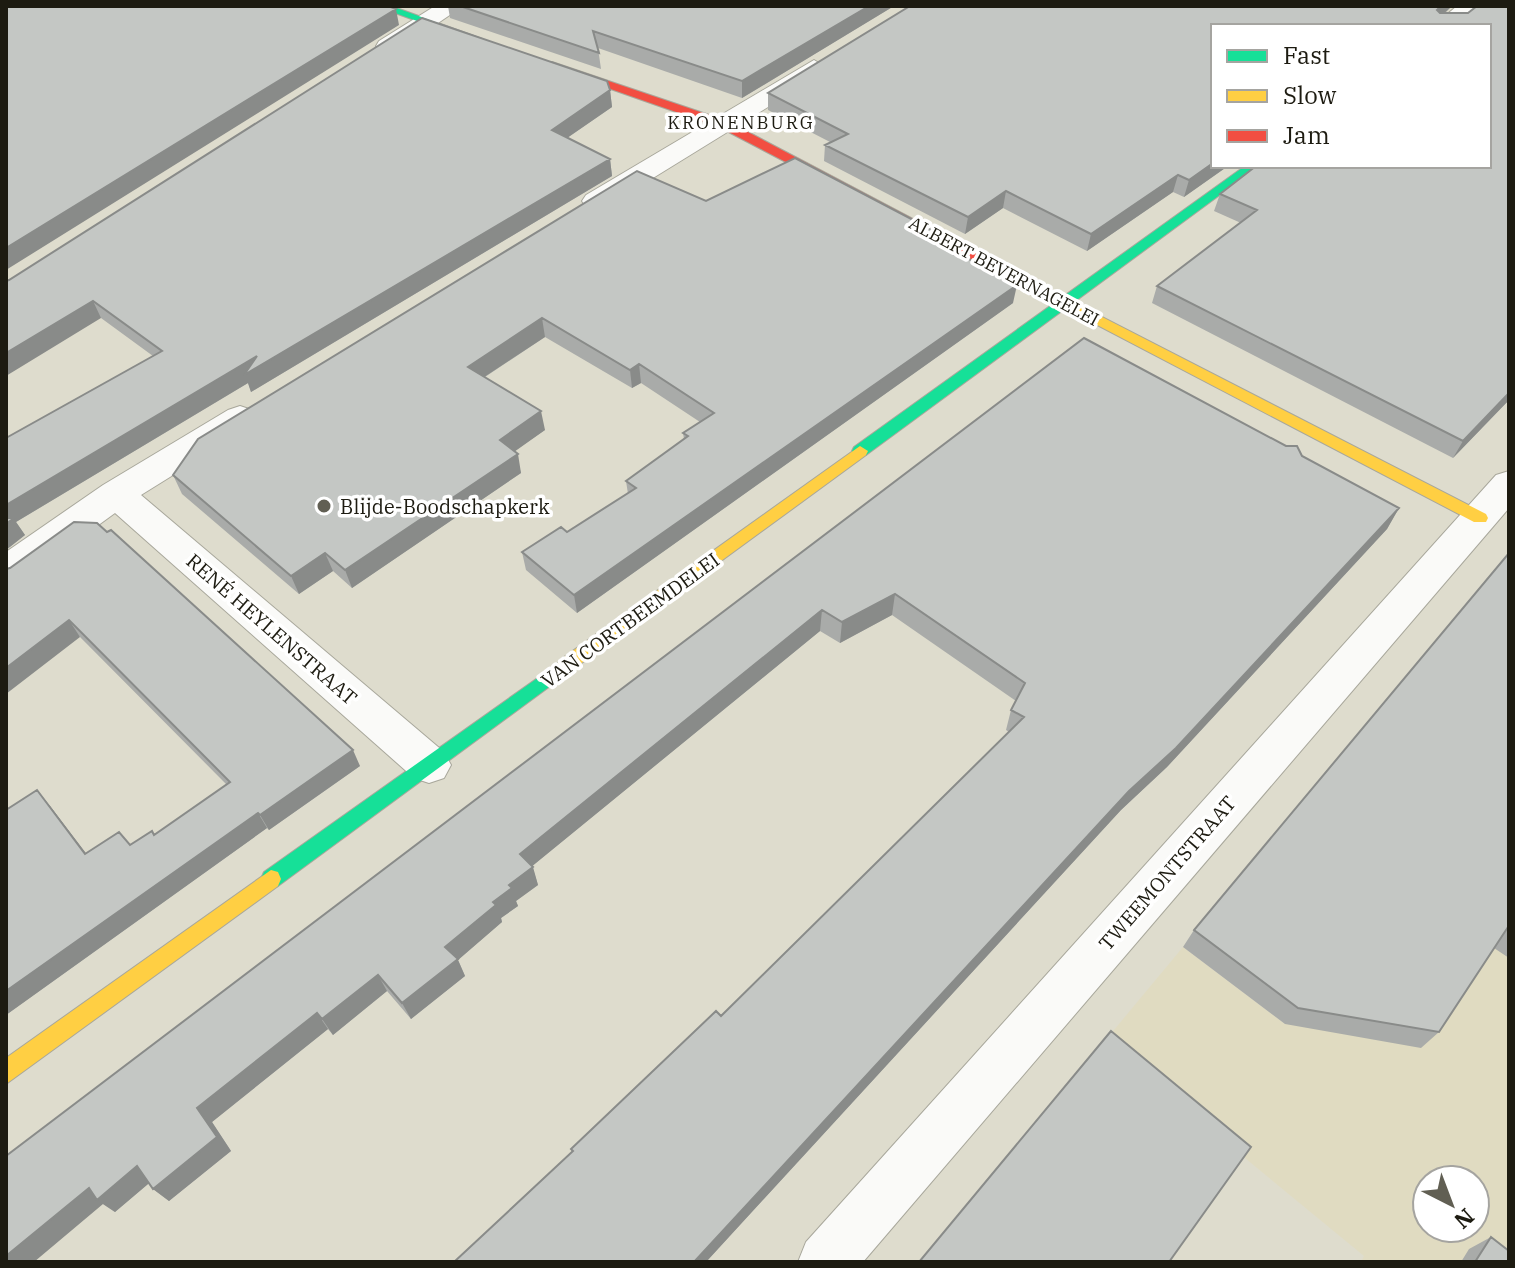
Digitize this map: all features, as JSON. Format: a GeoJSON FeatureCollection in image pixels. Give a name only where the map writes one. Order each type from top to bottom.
{"type":"FeatureCollection","features":[{"type":"Feature","properties":{"kind":"street"},"geometry":{"type":"LineString","coordinates":[[381,6],[500,47]]}},
{"type":"Feature","properties":{"kind":"street"},"geometry":{"type":"LineString","coordinates":[[361,63],[451,6]]}},
{"type":"Feature","properties":{"kind":"street"},"geometry":{"type":"LineString","coordinates":[[1448,24],[1473,6]]}},
{"type":"Feature","properties":{"kind":"street"},"geometry":{"type":"LineString","coordinates":[[575,214],[839,53]]}},
{"type":"Feature","properties":{"kind":"street","name":"ALBERT BEVERNAGELEI"},"geometry":{"type":"LineString","coordinates":[[530,57],[723,124],[1064,303],[1494,501]]}},
{"type":"Feature","properties":{"kind":"street","name":"VAN CORTBEEMDELEI"},"geometry":{"type":"LineString","coordinates":[[6,1072],[1250,168]]}},
{"type":"Feature","properties":{"kind":"street"},"geometry":{"type":"LineString","coordinates":[[6,572],[116,494],[264,404]]}},
{"type":"Feature","properties":{"kind":"street","name":"RENÉ HEYLENSTRAAT"},"geometry":{"type":"LineString","coordinates":[[116,494],[429,765]]}},
{"type":"Feature","properties":{"kind":"street","name":"TWEEMONTSTRAAT"},"geometry":{"type":"LineString","coordinates":[[826,1262],[1494,501]]}},
{"type":"Feature","properties":{"kind":"shaded area"},"geometry":{"type":"Polygon","coordinates":[[[1509,916],[1509,1262],[1361,1262],[1364,1256],[1104,1042],[1183,947],[1285,1024],[1509,916]]]}},
{"type":"Feature","properties":{"kind":"building"},"geometry":{"type":"Polygon","coordinates":[[[6,6],[388,6],[396,9],[6,248],[6,6]]]}},
{"type":"Feature","properties":{"kind":"building"},"geometry":{"type":"Polygon","coordinates":[[[460,6],[869,6],[742,81],[593,31],[599,53],[460,6]]]}},
{"type":"Feature","properties":{"kind":"building"},"geometry":{"type":"Polygon","coordinates":[[[910,6],[1441,6],[1437,10],[1440,13],[1468,13],[1477,6],[1509,6],[1509,393],[1463,441],[1157,286],[1257,210],[1220,194],[1253,168],[1491,168],[1491,24],[1211,24],[1211,164],[1189,180],[1178,175],[1091,234],[1006,191],[968,217],[825,145],[848,134],[768,93],[910,6]]]}},
{"type":"Feature","properties":{"kind":"building"},"geometry":{"type":"Polygon","coordinates":[[[422,18],[607,81],[610,90],[552,130],[610,159],[244,375],[257,356],[6,505],[6,438],[162,351],[93,301],[6,353],[6,281],[422,18]]]}},
{"type":"Feature","properties":{"kind":"building"},"geometry":{"type":"Polygon","coordinates":[[[795,158],[940,234],[932,239],[1017,285],[574,595],[522,552],[561,527],[567,532],[636,488],[626,481],[688,436],[683,433],[714,413],[639,364],[630,370],[542,318],[468,367],[541,411],[500,440],[518,454],[345,570],[325,553],[291,576],[173,475],[198,439],[637,171],[706,201],[795,158]]]}},
{"type":"Feature","properties":{"kind":"building"},"geometry":{"type":"Polygon","coordinates":[[[1084,338],[1286,446],[1297,446],[1302,456],[1399,508],[1176,748],[1129,791],[694,1262],[454,1262],[716,1011],[721,1016],[1024,717],[1011,710],[1025,683],[895,594],[842,622],[822,610],[520,854],[533,867],[509,885],[512,888],[493,902],[496,905],[445,947],[458,959],[402,1003],[378,975],[322,1019],[317,1013],[197,1108],[217,1137],[153,1189],[137,1166],[97,1200],[89,1188],[6,1256],[6,1156],[1084,338]]]}},
{"type":"Feature","properties":{"kind":"building"},"geometry":{"type":"Polygon","coordinates":[[[74,522],[97,523],[107,532],[111,530],[353,750],[260,815],[258,813],[6,991],[6,810],[37,790],[85,854],[119,832],[130,845],[152,831],[154,835],[230,782],[69,620],[6,668],[6,569],[74,522]]]}},
{"type":"Feature","properties":{"kind":"building"},"geometry":{"type":"Polygon","coordinates":[[[1509,553],[1509,928],[1439,1032],[1298,1008],[1194,930],[1509,553]]]}},
{"type":"Feature","properties":{"kind":"building"},"geometry":{"type":"Polygon","coordinates":[[[1111,1031],[1251,1147],[1169,1262],[919,1262],[1111,1031]]]}},
{"type":"Feature","properties":{"kind":"building"},"geometry":{"type":"Polygon","coordinates":[[[1491,1237],[1509,1251],[1509,1262],[1475,1262],[1487,1244],[1491,1244],[1491,1237]]]}},
{"type":"Feature","properties":{"kind":"traffic: fast"},"geometry":{"type":"LineString","coordinates":[[381,6],[476,39]]}},
{"type":"Feature","properties":{"kind":"traffic: fast"},"geometry":{"type":"LineString","coordinates":[[860,451],[1250,168]]}},
{"type":"Feature","properties":{"kind":"traffic: fast"},"geometry":{"type":"LineString","coordinates":[[271,879],[566,665]]}},
{"type":"Feature","properties":{"kind":"traffic: slow"},"geometry":{"type":"LineString","coordinates":[[997,267],[1480,518]]}},
{"type":"Feature","properties":{"kind":"traffic: slow"},"geometry":{"type":"LineString","coordinates":[[566,665],[860,451]]}},
{"type":"Feature","properties":{"kind":"traffic: slow"},"geometry":{"type":"LineString","coordinates":[[6,1072],[271,879]]}},
{"type":"Feature","properties":{"kind":"traffic: jam"},"geometry":{"type":"LineString","coordinates":[[552,65],[723,124],[997,267]]}},
{"type":"Feature","properties":{"kind":"place","name":"Blijde-Boodschapkerk"},"geometry":{"type":"Point","coordinates":[324,506]}},
{"type":"Feature","properties":{"kind":"district","name":"KRONENBURG"},"geometry":{"type":"Point","coordinates":[741,122]}}]}
